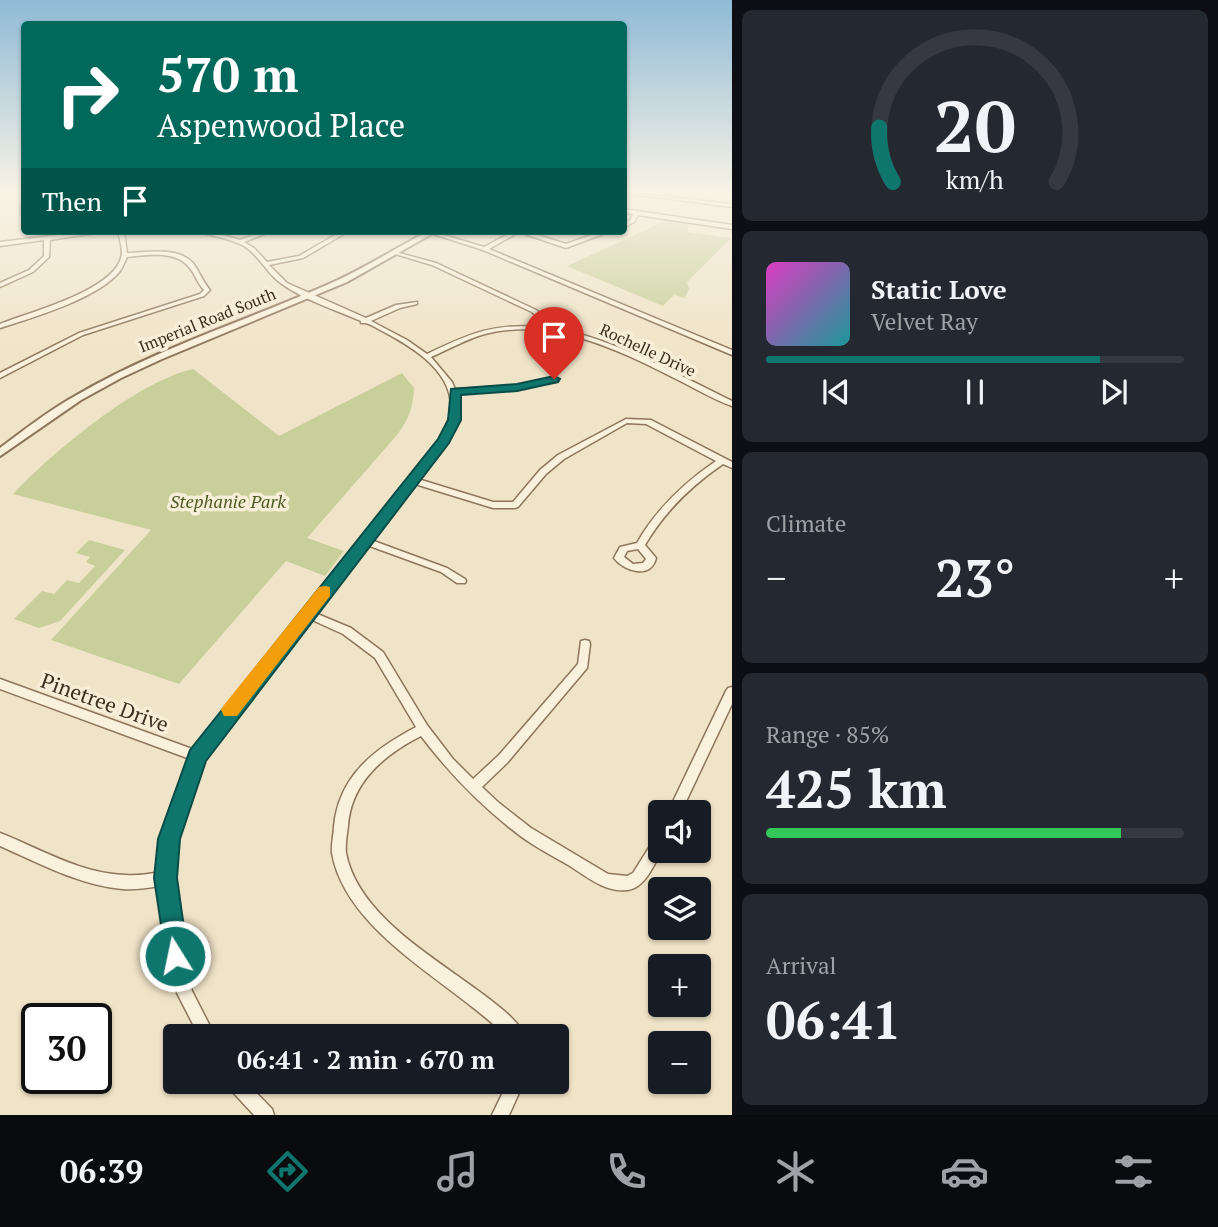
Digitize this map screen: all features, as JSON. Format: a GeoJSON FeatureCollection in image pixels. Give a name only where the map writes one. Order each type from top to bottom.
{"type":"FeatureCollection","features":[{"type":"Feature","properties":{"kind":"street"},"geometry":{"type":"LineString","coordinates":[[1,285],[40,264],[47,256],[47,244]]}},
{"type":"Feature","properties":{"kind":"street"},"geometry":{"type":"LineString","coordinates":[[0,326],[95,288],[116,272],[125,255],[123,244]]}},
{"type":"Feature","properties":{"kind":"street"},"geometry":{"type":"LineString","coordinates":[[201,1024],[184,993],[171,937],[166,878],[169,839],[197,757],[452,427],[456,411],[455,391],[446,374],[428,356],[285,284],[256,252],[242,244]]}},
{"type":"Feature","properties":{"kind":"street"},"geometry":{"type":"LineString","coordinates":[[265,264],[301,257],[323,244]]}},
{"type":"Feature","properties":{"kind":"street","name":"Imperial Road South"},"geometry":{"type":"LineString","coordinates":[[0,453],[4,445],[59,408],[119,374],[308,296],[410,244]]}},
{"type":"Feature","properties":{"kind":"street"},"geometry":{"type":"LineString","coordinates":[[470,244],[732,354]]}},
{"type":"Feature","properties":{"kind":"street"},"geometry":{"type":"LineString","coordinates":[[485,249],[494,244]]}},
{"type":"Feature","properties":{"kind":"street"},"geometry":{"type":"LineString","coordinates":[[394,252],[434,264],[534,311],[543,318],[547,328]]}},
{"type":"Feature","properties":{"kind":"street"},"geometry":{"type":"LineString","coordinates":[[0,376],[81,334],[202,295],[207,290],[195,278],[192,266],[185,260],[161,254],[125,255]]}},
{"type":"Feature","properties":{"kind":"street"},"geometry":{"type":"LineString","coordinates":[[363,322],[398,306],[415,303]]}},
{"type":"Feature","properties":{"kind":"street","name":"Rochelle Drive"},"geometry":{"type":"LineString","coordinates":[[428,356],[487,331],[547,328],[599,342],[732,404]]}},
{"type":"Feature","properties":{"kind":"street"},"geometry":{"type":"LineString","coordinates":[[455,391],[517,388],[554,379]]}},
{"type":"Feature","properties":{"kind":"street"},"geometry":{"type":"LineString","coordinates":[[412,480],[493,505],[515,505],[543,472],[561,457],[633,420],[648,422],[732,466]]}},
{"type":"Feature","properties":{"kind":"street"},"geometry":{"type":"LineString","coordinates":[[640,545],[656,517],[677,494],[722,461]]}},
{"type":"Feature","properties":{"kind":"street"},"geometry":{"type":"LineString","coordinates":[[364,541],[444,570],[461,582]]}},
{"type":"Feature","properties":{"kind":"street"},"geometry":{"type":"LineString","coordinates":[[307,614],[347,631],[379,656],[423,729],[473,787],[526,832],[606,881],[628,883],[638,878],[648,862]]}},
{"type":"Feature","properties":{"kind":"street"},"geometry":{"type":"LineString","coordinates":[[473,787],[503,759],[583,666],[585,644]]}},
{"type":"Feature","properties":{"kind":"street","name":"Pinetree Drive"},"geometry":{"type":"LineString","coordinates":[[0,684],[197,757]]}},
{"type":"Feature","properties":{"kind":"street"},"geometry":{"type":"LineString","coordinates":[[680,800],[732,691]]}},
{"type":"Feature","properties":{"kind":"street"},"geometry":{"type":"LineString","coordinates":[[423,729],[375,756],[349,790],[341,821],[341,857],[357,899],[383,929],[507,1024]]}},
{"type":"Feature","properties":{"kind":"street"},"geometry":{"type":"LineString","coordinates":[[0,839],[76,872],[101,879],[124,882],[166,878]]}},
{"type":"Feature","properties":{"kind":"street"},"geometry":{"type":"LineString","coordinates":[[246,1094],[266,1115]]}},
{"type":"Feature","properties":{"kind":"street"},"geometry":{"type":"LineString","coordinates":[[500,1115],[510,1094]]}},
{"type":"Feature","properties":{"kind":"green space"},"geometry":{"type":"Polygon","coordinates":[[[615,244],[725,244],[687,282],[689,289],[685,298],[674,295],[663,306],[567,266],[615,244]]]}},
{"type":"Feature","properties":{"kind":"green space","name":"Stephanie Park"},"geometry":{"type":"Polygon","coordinates":[[[193,369],[279,436],[402,373],[414,388],[410,413],[397,435],[307,538],[344,551],[325,576],[286,561],[179,684],[51,640],[151,530],[13,494],[73,439],[122,403],[171,376],[193,369]]]}},
{"type":"Feature","properties":{"kind":"green space"},"geometry":{"type":"Polygon","coordinates":[[[89,540],[125,550],[60,621],[39,628],[14,619],[42,591],[54,594],[67,580],[79,583],[95,566],[86,562],[90,557],[76,553],[89,540]]]}},
{"type":"Feature","properties":{"kind":"slow traffic"},"geometry":{"type":"LineString","coordinates":[[230,710],[325,592]]}},
{"type":"Feature","properties":{"kind":"route"},"geometry":{"type":"LineString","coordinates":[[175,956],[166,878],[169,839],[180,800],[197,757],[215,729],[444,440],[454,420],[455,391],[517,388],[554,379]]}}]}
